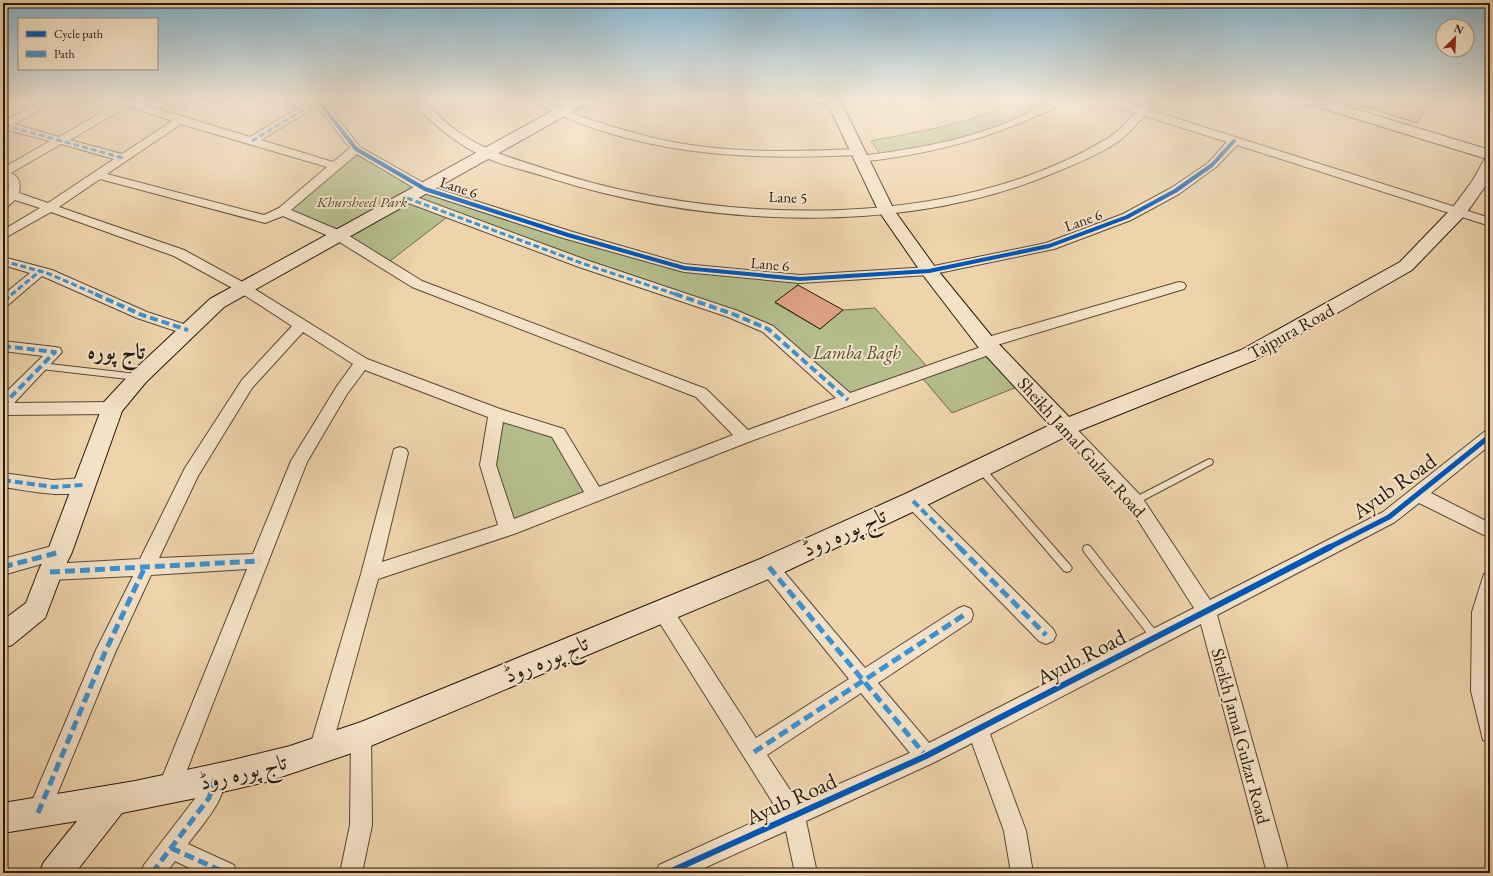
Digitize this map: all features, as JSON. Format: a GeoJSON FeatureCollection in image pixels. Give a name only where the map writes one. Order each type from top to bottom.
{"type":"FeatureCollection","features":[{"type":"Feature","properties":{"kind":"main road"},"geometry":{"type":"LineString","coordinates":[[3,636],[36,610],[50,572],[60,552],[112,408],[139,377],[217,303],[510,141]]}},
{"type":"Feature","properties":{"kind":"main road","name":"Sheikh Jamal Gulzar Road"},"geometry":{"type":"LineString","coordinates":[[852,141],[886,210],[929,271],[989,345],[1065,427]]}},
{"type":"Feature","properties":{"kind":"main road"},"geometry":{"type":"LineString","coordinates":[[1444,141],[1490,155]]}},
{"type":"Feature","properties":{"kind":"main road","name":"Tajpura Road"},"geometry":{"type":"LineString","coordinates":[[1065,427],[1248,355],[1406,266],[1485,182],[1490,163]]}},
{"type":"Feature","properties":{"kind":"main road","name":"تاج پورہ روڈ"},"geometry":{"type":"LineString","coordinates":[[4,819],[168,790],[266,768],[361,736],[769,567],[912,501],[1065,427]]}},
{"type":"Feature","properties":{"kind":"main road"},"geometry":{"type":"LineString","coordinates":[[56,873],[114,799]]}},
{"type":"Feature","properties":{"kind":"street"},"geometry":{"type":"LineString","coordinates":[[3,174],[60,141],[123,158]]}},
{"type":"Feature","properties":{"kind":"street"},"geometry":{"type":"LineString","coordinates":[[3,235],[50,207],[149,141]]}},
{"type":"Feature","properties":{"kind":"street"},"geometry":{"type":"LineString","coordinates":[[252,141],[335,166]]}},
{"type":"Feature","properties":{"kind":"street","name":"Lane 6"},"geometry":{"type":"LineString","coordinates":[[350,141],[356,149],[425,189],[568,235],[684,268],[800,279],[929,271],[1049,246],[1127,217],[1175,191],[1212,165],[1234,141]]}},
{"type":"Feature","properties":{"kind":"street","name":"Lane 5"},"geometry":{"type":"LineString","coordinates":[[465,141],[488,154],[591,187],[661,202],[744,211],[819,214],[886,210],[958,200],[1021,183],[1066,164],[1111,141]]}},
{"type":"Feature","properties":{"kind":"street"},"geometry":{"type":"LineString","coordinates":[[654,141],[710,150],[764,155],[859,156],[887,156],[967,141]]}},
{"type":"Feature","properties":{"kind":"street"},"geometry":{"type":"LineString","coordinates":[[1234,141],[1490,222]]}},
{"type":"Feature","properties":{"kind":"street"},"geometry":{"type":"LineString","coordinates":[[98,175],[265,219],[283,211],[356,149]]}},
{"type":"Feature","properties":{"kind":"street"},"geometry":{"type":"LineString","coordinates":[[3,174],[12,178],[15,186],[8,200],[50,207],[179,253],[243,288],[362,363],[496,414],[558,433],[595,495]]}},
{"type":"Feature","properties":{"kind":"street"},"geometry":{"type":"LineString","coordinates":[[407,198],[584,264],[733,314],[768,329],[848,400]]}},
{"type":"Feature","properties":{"kind":"street"},"geometry":{"type":"LineString","coordinates":[[283,211],[338,235],[417,284],[701,393],[745,436]]}},
{"type":"Feature","properties":{"kind":"street"},"geometry":{"type":"LineString","coordinates":[[3,261],[40,271],[142,315],[188,330]]}},
{"type":"Feature","properties":{"kind":"street"},"geometry":{"type":"LineString","coordinates":[[3,302],[40,271]]}},
{"type":"Feature","properties":{"kind":"street"},"geometry":{"type":"LineString","coordinates":[[370,574],[508,529],[745,436],[848,400],[989,345],[1178,286]]}},
{"type":"Feature","properties":{"kind":"street"},"geometry":{"type":"LineString","coordinates":[[38,813],[106,650],[191,473],[247,384],[301,325]]}},
{"type":"Feature","properties":{"kind":"street"},"geometry":{"type":"LineString","coordinates":[[3,346],[55,352],[3,405]]}},
{"type":"Feature","properties":{"kind":"street"},"geometry":{"type":"LineString","coordinates":[[168,790],[299,461],[342,390],[362,363]]}},
{"type":"Feature","properties":{"kind":"street"},"geometry":{"type":"LineString","coordinates":[[3,409],[112,408]]}},
{"type":"Feature","properties":{"kind":"street"},"geometry":{"type":"LineString","coordinates":[[496,414],[488,464],[508,529]]}},
{"type":"Feature","properties":{"kind":"street","name":"Sheikh Jamal Gulzar Road"},"geometry":{"type":"LineString","coordinates":[[1065,427],[1135,501],[1207,612],[1278,873]]}},
{"type":"Feature","properties":{"kind":"street","name":"Ayub Road"},"geometry":{"type":"LineString","coordinates":[[667,873],[926,756],[1389,517],[1490,436]]}},
{"type":"Feature","properties":{"kind":"street"},"geometry":{"type":"LineString","coordinates":[[320,750],[370,574],[400,453]]}},
{"type":"Feature","properties":{"kind":"street"},"geometry":{"type":"LineString","coordinates":[[3,480],[53,487],[84,485]]}},
{"type":"Feature","properties":{"kind":"street"},"geometry":{"type":"LineString","coordinates":[[1418,494],[1490,531]]}},
{"type":"Feature","properties":{"kind":"street"},"geometry":{"type":"LineString","coordinates":[[912,501],[1046,635]]}},
{"type":"Feature","properties":{"kind":"street"},"geometry":{"type":"LineString","coordinates":[[3,567],[60,552]]}},
{"type":"Feature","properties":{"kind":"street"},"geometry":{"type":"LineString","coordinates":[[50,572],[260,561]]}},
{"type":"Feature","properties":{"kind":"street"},"geometry":{"type":"LineString","coordinates":[[769,567],[926,756]]}},
{"type":"Feature","properties":{"kind":"street"},"geometry":{"type":"LineString","coordinates":[[1490,580],[1481,612],[1481,683],[1490,733]]}},
{"type":"Feature","properties":{"kind":"street"},"geometry":{"type":"LineString","coordinates":[[663,611],[794,816],[806,873]]}},
{"type":"Feature","properties":{"kind":"street"},"geometry":{"type":"LineString","coordinates":[[754,752],[964,616]]}},
{"type":"Feature","properties":{"kind":"street"},"geometry":{"type":"LineString","coordinates":[[978,730],[1015,831],[1022,873]]}},
{"type":"Feature","properties":{"kind":"street"},"geometry":{"type":"LineString","coordinates":[[351,873],[361,825],[361,736]]}},
{"type":"Feature","properties":{"kind":"street"},"geometry":{"type":"LineString","coordinates":[[152,873],[209,798],[216,779]]}},
{"type":"Feature","properties":{"kind":"street"},"geometry":{"type":"LineString","coordinates":[[171,848],[226,873]]}},
{"type":"Feature","properties":{"kind":"lane"},"geometry":{"type":"LineString","coordinates":[[41,366],[139,377]]}},
{"type":"Feature","properties":{"kind":"lane"},"geometry":{"type":"LineString","coordinates":[[1135,501],[1209,462]]}},
{"type":"Feature","properties":{"kind":"lane"},"geometry":{"type":"LineString","coordinates":[[980,468],[1067,568]]}},
{"type":"Feature","properties":{"kind":"lane"},"geometry":{"type":"LineString","coordinates":[[1087,549],[1156,638]]}},
{"type":"Feature","properties":{"kind":"green space"},"geometry":{"type":"Polygon","coordinates":[[[872,141],[961,141],[880,154],[872,141]]]}},
{"type":"Feature","properties":{"kind":"green space"},"geometry":{"type":"Polygon","coordinates":[[[356,149],[425,189],[684,268],[800,279],[798,285],[775,303],[820,329],[843,310],[875,308],[930,370],[984,351],[1017,387],[952,413],[919,374],[848,400],[768,329],[451,214],[386,264],[283,211],[356,149]]]}},
{"type":"Feature","properties":{"kind":"green space"},"geometry":{"type":"Polygon","coordinates":[[[496,414],[549,429],[595,495],[508,529],[488,465],[496,414]]]}},
{"type":"Feature","properties":{"kind":"building"},"geometry":{"type":"Polygon","coordinates":[[[798,285],[843,310],[820,329],[775,302],[798,285]]]}},
{"type":"Feature","properties":{"kind":"marked path"},"geometry":{"type":"LineString","coordinates":[[61,141],[123,158]]}},
{"type":"Feature","properties":{"kind":"marked path"},"geometry":{"type":"LineString","coordinates":[[407,198],[584,264],[733,314],[768,329],[848,400]]}},
{"type":"Feature","properties":{"kind":"marked path"},"geometry":{"type":"LineString","coordinates":[[3,261],[47,273],[142,315],[188,330]]}},
{"type":"Feature","properties":{"kind":"marked path"},"geometry":{"type":"LineString","coordinates":[[3,302],[40,271]]}},
{"type":"Feature","properties":{"kind":"marked path"},"geometry":{"type":"LineString","coordinates":[[3,346],[55,352],[3,405]]}},
{"type":"Feature","properties":{"kind":"marked path"},"geometry":{"type":"LineString","coordinates":[[3,480],[53,487],[84,485]]}},
{"type":"Feature","properties":{"kind":"marked path"},"geometry":{"type":"LineString","coordinates":[[913,501],[1046,635]]}},
{"type":"Feature","properties":{"kind":"marked path"},"geometry":{"type":"LineString","coordinates":[[3,567],[60,552]]}},
{"type":"Feature","properties":{"kind":"marked path"},"geometry":{"type":"LineString","coordinates":[[50,572],[260,561]]}},
{"type":"Feature","properties":{"kind":"marked path"},"geometry":{"type":"LineString","coordinates":[[38,813],[106,650],[145,567]]}},
{"type":"Feature","properties":{"kind":"marked path"},"geometry":{"type":"LineString","coordinates":[[769,567],[926,756]]}},
{"type":"Feature","properties":{"kind":"marked path"},"geometry":{"type":"LineString","coordinates":[[754,752],[964,615]]}},
{"type":"Feature","properties":{"kind":"marked path"},"geometry":{"type":"LineString","coordinates":[[152,873],[209,798],[215,779]]}},
{"type":"Feature","properties":{"kind":"marked path"},"geometry":{"type":"LineString","coordinates":[[3,821],[6,817]]}},
{"type":"Feature","properties":{"kind":"marked path"},"geometry":{"type":"LineString","coordinates":[[171,848],[226,873]]}},
{"type":"Feature","properties":{"kind":"cycle path"},"geometry":{"type":"LineString","coordinates":[[350,141],[356,149],[425,189],[568,235],[684,268],[800,279],[929,271],[1049,246],[1127,217],[1175,191],[1212,165],[1234,141]]}},
{"type":"Feature","properties":{"kind":"cycle path"},"geometry":{"type":"LineString","coordinates":[[667,873],[926,756],[1389,517],[1490,436]]}},
{"type":"Feature","properties":{"kind":"district","name":"تاج پورہ"},"geometry":{"type":"Point","coordinates":[116,351]}},
{"type":"Feature","properties":{"kind":"park label","name":"Khursheed Park"},"geometry":{"type":"Point","coordinates":[362,201]}},
{"type":"Feature","properties":{"kind":"park label","name":"Lamba Bagh"},"geometry":{"type":"Point","coordinates":[857,352]}}]}
